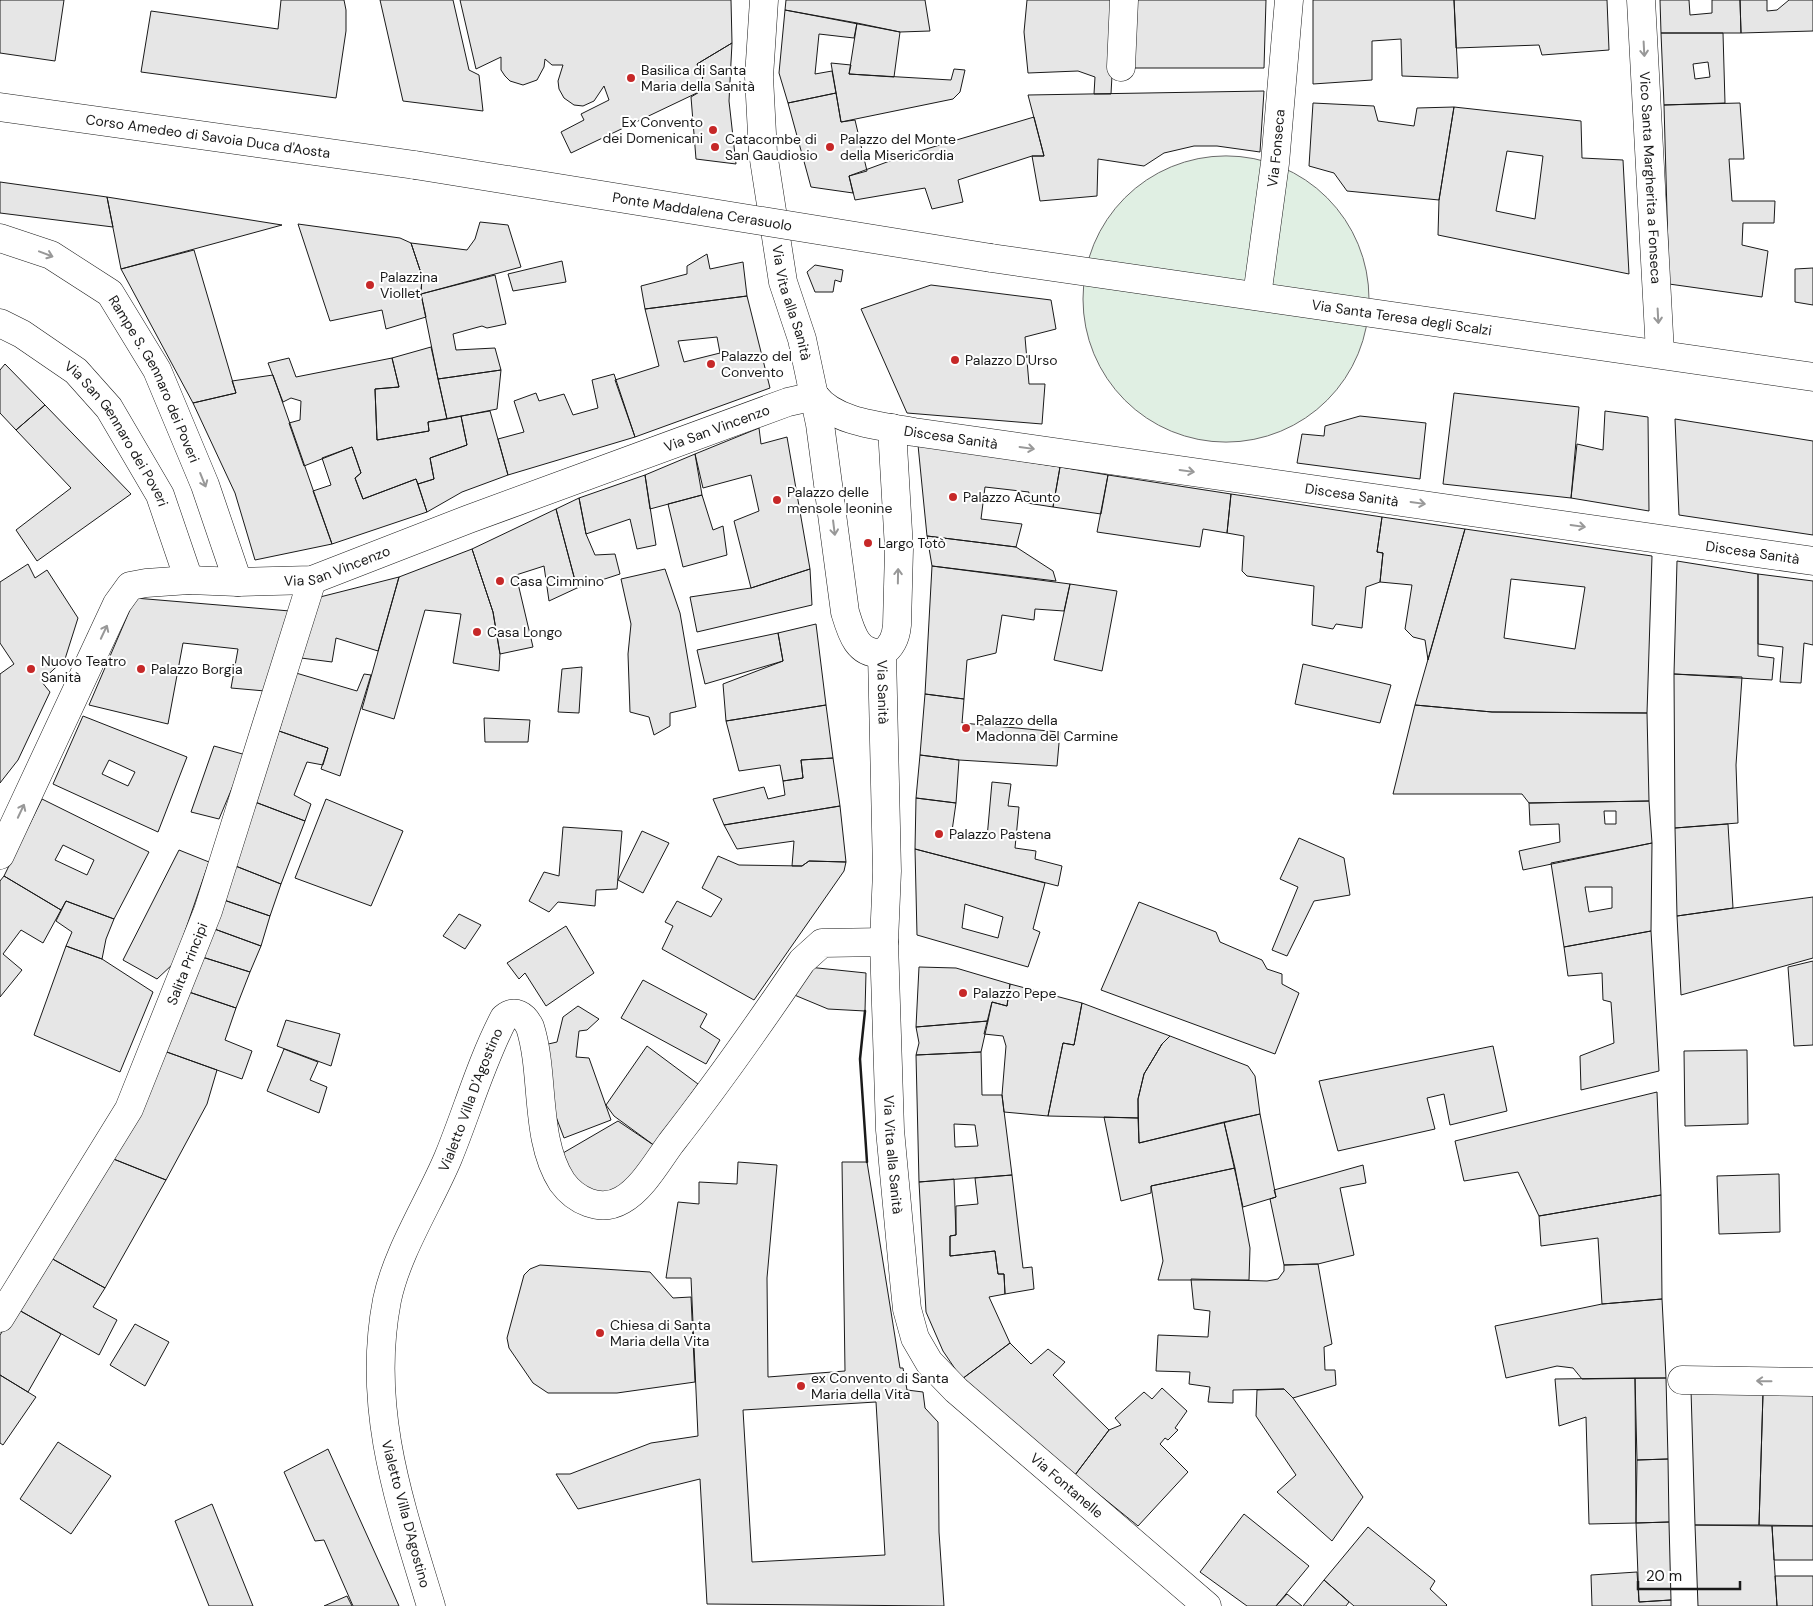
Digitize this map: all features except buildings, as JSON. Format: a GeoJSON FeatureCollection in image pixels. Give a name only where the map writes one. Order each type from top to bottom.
{"type":"FeatureCollection","features":[{"type":"Feature","properties":{"kind":"street","name":"Via Vita alla Sanità"},"geometry":{"type":"LineString","coordinates":[[764,0],[759,77],[763,153],[783,282],[802,339],[824,445]]}},
{"type":"Feature","properties":{"kind":"street"},"geometry":{"type":"LineString","coordinates":[[1121,67],[1124,0]]}},
{"type":"Feature","properties":{"kind":"street","name":"Via Fonseca"},"geometry":{"type":"LineString","coordinates":[[1257,296],[1275,162],[1289,0]]}},
{"type":"Feature","properties":{"kind":"street","name":"Vico Santa Margherita a Fonseca"},"geometry":{"type":"LineString","coordinates":[[1641,0],[1660,353]]}},
{"type":"Feature","properties":{"kind":"street","name":"Corso Amedeo di Savoia Duca d'Aosta"},"geometry":{"type":"LineString","coordinates":[[0,107],[415,165]]}},
{"type":"Feature","properties":{"kind":"street","name":"Ponte Maddalena Cerasuolo"},"geometry":{"type":"LineString","coordinates":[[415,165],[991,258]]}},
{"type":"Feature","properties":{"kind":"street","name":"Rampe S. Gennaro dei Poveri"},"geometry":{"type":"LineString","coordinates":[[0,238],[51,255],[110,293],[157,370],[205,485],[238,582]]}},
{"type":"Feature","properties":{"kind":"street","name":"Via Santa Teresa degli Scalzi"},"geometry":{"type":"LineString","coordinates":[[991,258],[1660,353],[1813,377]]}},
{"type":"Feature","properties":{"kind":"street","name":"Via San Gennaro dei Poveri"},"geometry":{"type":"LineString","coordinates":[[0,324],[22,334],[76,371],[109,408],[160,494],[189,580]]}},
{"type":"Feature","properties":{"kind":"street"},"geometry":{"type":"LineString","coordinates":[[814,396],[821,405],[854,419],[892,428],[899,549],[897,625],[891,645],[882,653]]}},
{"type":"Feature","properties":{"kind":"street","name":"Via San Vincenzo"},"geometry":{"type":"LineString","coordinates":[[0,855],[117,604],[130,586],[189,580],[238,582],[312,580],[469,519],[788,402],[814,396]]}},
{"type":"Feature","properties":{"kind":"street"},"geometry":{"type":"LineString","coordinates":[[824,445],[832,431],[854,419]]}},
{"type":"Feature","properties":{"kind":"street","name":"Discesa Sanità"},"geometry":{"type":"LineString","coordinates":[[892,428],[1813,561]]}},
{"type":"Feature","properties":{"kind":"street","name":"Via Sanità"},"geometry":{"type":"LineString","coordinates":[[824,445],[845,612],[854,639],[870,652],[882,653],[887,871]]}},
{"type":"Feature","properties":{"kind":"street","name":"Salita Principi"},"geometry":{"type":"LineString","coordinates":[[0,1318],[129,1109],[208,912],[312,580]]}},
{"type":"Feature","properties":{"kind":"street","name":"Via Vita alla Sanità"},"geometry":{"type":"LineString","coordinates":[[887,871],[884,942],[890,1130],[907,1309],[915,1338],[929,1362]]}},
{"type":"Feature","properties":{"kind":"street","name":"Vialetto Villa D'Agostino"},"geometry":{"type":"LineString","coordinates":[[431,1606],[388,1453],[380,1399],[382,1345],[387,1299],[401,1260],[448,1158],[504,1018],[511,1014],[518,1014],[527,1020],[530,1026],[548,1143],[562,1180],[576,1197],[595,1205],[613,1204],[622,1200],[643,1180],[703,1102],[802,961],[822,943],[884,942]]}},
{"type":"Feature","properties":{"kind":"street","name":"Via Fontanelle"},"geometry":{"type":"LineString","coordinates":[[929,1362],[956,1390],[1207,1606]]}},
{"type":"Feature","properties":{"kind":"street"},"geometry":{"type":"LineString","coordinates":[[1682,1380],[1813,1382]]}},
{"type":"Feature","properties":{"kind":"green space"},"geometry":{"type":"Polygon","coordinates":[[[1226,156],[1254,159],[1281,167],[1317,188],[1337,208],[1352,232],[1363,257],[1369,299],[1366,327],[1358,354],[1337,390],[1317,410],[1293,425],[1268,436],[1226,442],[1198,439],[1171,431],[1135,410],[1115,390],[1100,366],[1089,341],[1083,299],[1086,271],[1094,244],[1115,208],[1135,188],[1159,173],[1184,162],[1226,156]]]}},
{"type":"Feature","properties":{"kind":"wall"},"geometry":{"type":"LineString","coordinates":[[865,1011],[860,1059],[867,1162]]}},
{"type":"Feature","properties":{"kind":"place","name":"Basilica di Santa Maria della Sanità"},"geometry":{"type":"Point","coordinates":[631,78]}},
{"type":"Feature","properties":{"kind":"place","name":"Ex Convento dei Domenicani"},"geometry":{"type":"Point","coordinates":[713,130]}},
{"type":"Feature","properties":{"kind":"place","name":"Catacombe di San Gaudiosio"},"geometry":{"type":"Point","coordinates":[715,147]}},
{"type":"Feature","properties":{"kind":"place","name":"Palazzo del Monte della Misericordia"},"geometry":{"type":"Point","coordinates":[830,147]}},
{"type":"Feature","properties":{"kind":"place","name":"Palazzina Viollet"},"geometry":{"type":"Point","coordinates":[370,285]}},
{"type":"Feature","properties":{"kind":"place","name":"Palazzo D'Urso"},"geometry":{"type":"Point","coordinates":[955,360]}},
{"type":"Feature","properties":{"kind":"place","name":"Palazzo del Convento"},"geometry":{"type":"Point","coordinates":[711,364]}},
{"type":"Feature","properties":{"kind":"place","name":"Palazzo Acunto"},"geometry":{"type":"Point","coordinates":[953,497]}},
{"type":"Feature","properties":{"kind":"place","name":"Palazzo delle mensole leonine"},"geometry":{"type":"Point","coordinates":[777,500]}},
{"type":"Feature","properties":{"kind":"place","name":"Largo Totò"},"geometry":{"type":"Point","coordinates":[868,543]}},
{"type":"Feature","properties":{"kind":"place","name":"Casa Cimmino"},"geometry":{"type":"Point","coordinates":[500,581]}},
{"type":"Feature","properties":{"kind":"place","name":"Casa Longo"},"geometry":{"type":"Point","coordinates":[477,632]}},
{"type":"Feature","properties":{"kind":"place","name":"Nuovo Teatro Sanità"},"geometry":{"type":"Point","coordinates":[31,669]}},
{"type":"Feature","properties":{"kind":"place","name":"Palazzo Borgia"},"geometry":{"type":"Point","coordinates":[141,669]}},
{"type":"Feature","properties":{"kind":"place","name":"Palazzo della Madonna del Carmine"},"geometry":{"type":"Point","coordinates":[966,728]}},
{"type":"Feature","properties":{"kind":"place","name":"Palazzo Pastena"},"geometry":{"type":"Point","coordinates":[939,834]}},
{"type":"Feature","properties":{"kind":"place","name":"Palazzo Pepe"},"geometry":{"type":"Point","coordinates":[963,993]}},
{"type":"Feature","properties":{"kind":"place","name":"Chiesa di Santa Maria della Vita"},"geometry":{"type":"Point","coordinates":[600,1333]}},
{"type":"Feature","properties":{"kind":"place","name":"ex Convento di Santa Maria della Vita"},"geometry":{"type":"Point","coordinates":[801,1386]}}]}
